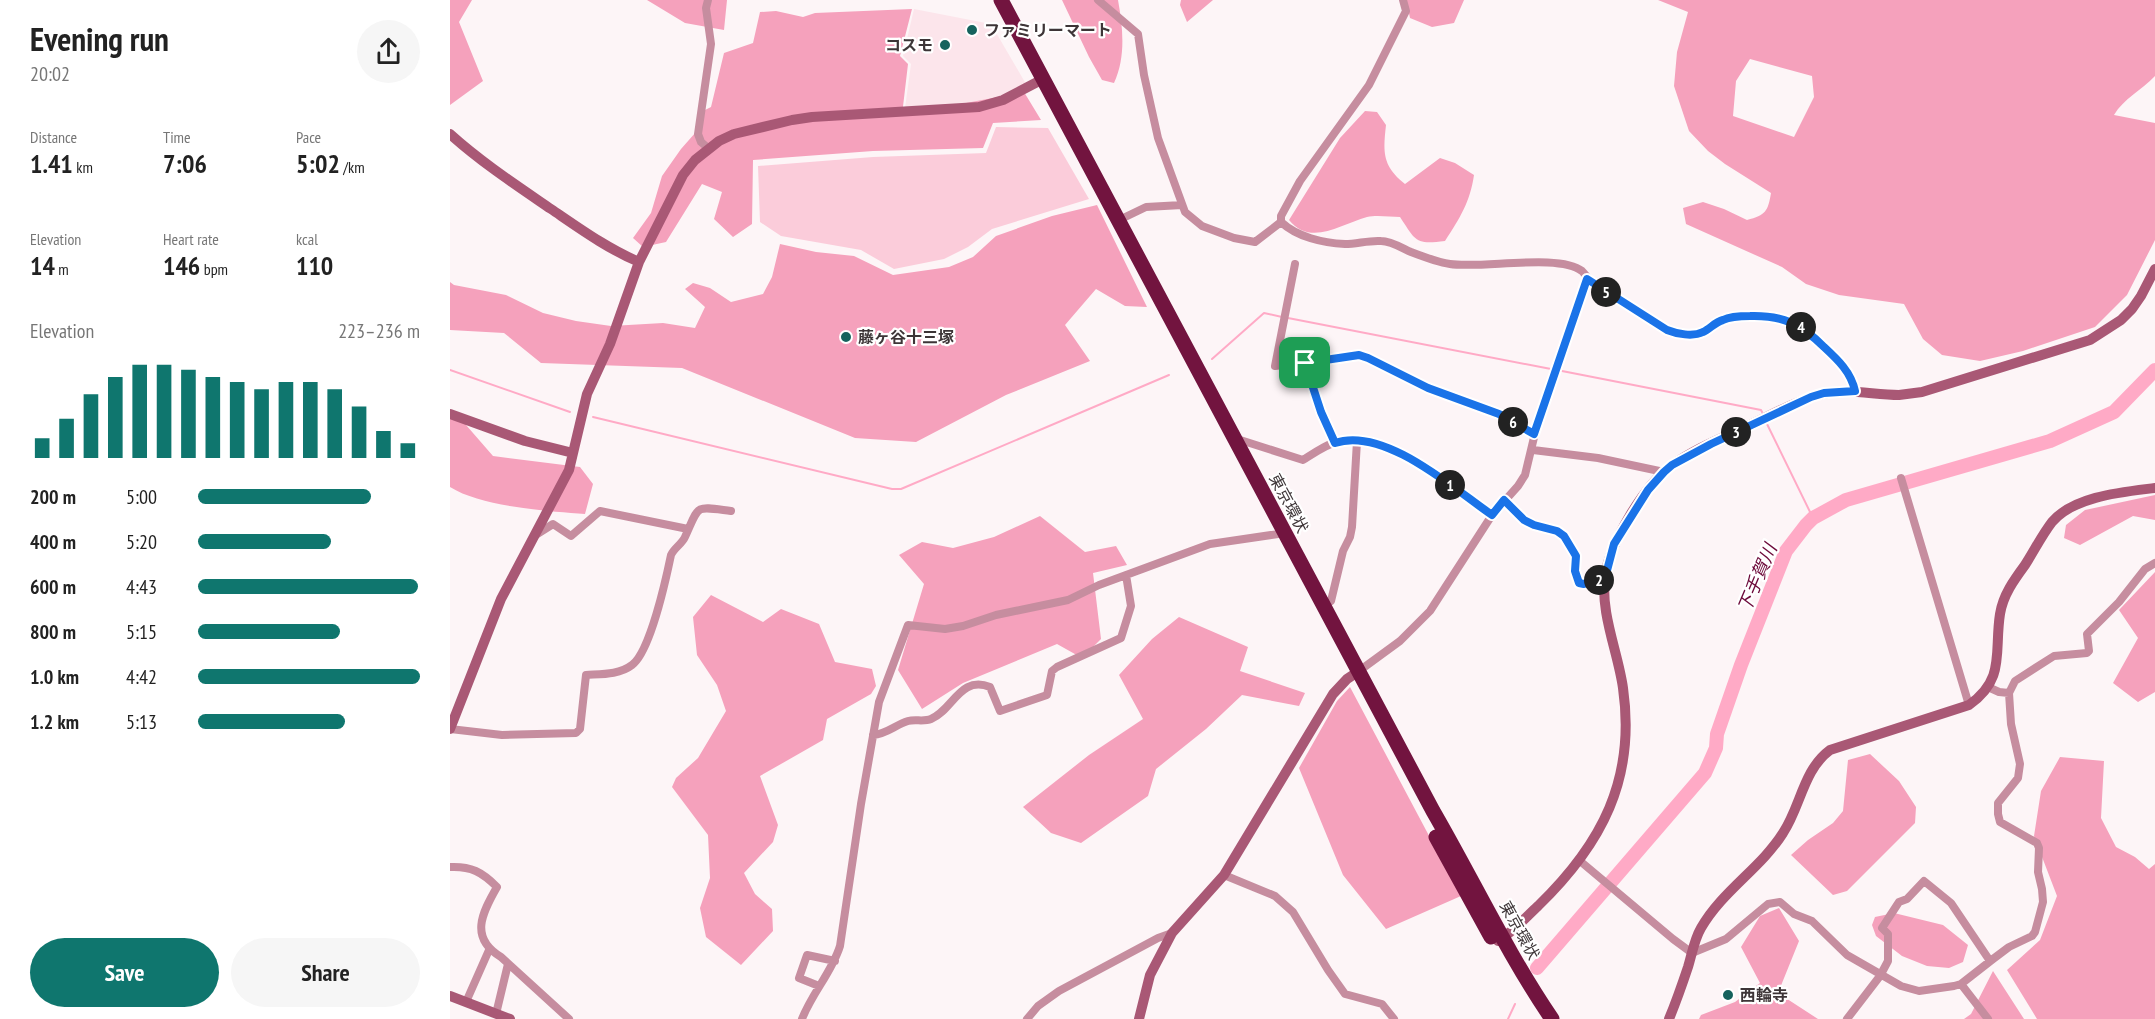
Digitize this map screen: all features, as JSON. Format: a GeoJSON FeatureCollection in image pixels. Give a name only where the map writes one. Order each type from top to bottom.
{"type":"FeatureCollection","features":[{"type":"Feature","properties":{"kind":"highway","name":"東京環状"},"geometry":{"type":"LineString","coordinates":[[991,0],[1119,220],[1234,438],[1281,534],[1324,606],[1355,674]]}},
{"type":"Feature","properties":{"kind":"highway","name":"東京環状"},"geometry":{"type":"LineString","coordinates":[[1001,0],[1039,81],[1539,1019]]}},
{"type":"Feature","properties":{"kind":"highway","name":"東京環状"},"geometry":{"type":"LineString","coordinates":[[1499,941],[1552,1019]]}},
{"type":"Feature","properties":{"kind":"street"},"geometry":{"type":"LineString","coordinates":[[708,0],[706,8],[711,44],[698,134],[701,142],[708,148]]}},
{"type":"Feature","properties":{"kind":"street"},"geometry":{"type":"LineString","coordinates":[[1098,0],[1138,34],[1154,119],[1185,212],[1202,226],[1234,238],[1255,242],[1281,222]]}},
{"type":"Feature","properties":{"kind":"street"},"geometry":{"type":"LineString","coordinates":[[1281,222],[1281,216],[1300,181],[1369,85],[1406,11],[1403,0]]}},
{"type":"Feature","properties":{"kind":"street"},"geometry":{"type":"LineString","coordinates":[[731,511],[707,507],[699,510],[693,516],[684,539],[671,555],[658,609],[638,660],[615,673],[586,675],[580,729],[576,733],[502,735],[450,729],[501,599],[566,477],[591,382],[610,344],[639,262],[683,175],[708,148],[734,134],[812,117],[946,110],[989,105],[1039,81]]}},
{"type":"Feature","properties":{"kind":"street"},"geometry":{"type":"LineString","coordinates":[[450,134],[506,178],[582,229],[639,262]]}},
{"type":"Feature","properties":{"kind":"street"},"geometry":{"type":"LineString","coordinates":[[1119,220],[1146,207],[1182,205]]}},
{"type":"Feature","properties":{"kind":"street"},"geometry":{"type":"LineString","coordinates":[[1281,222],[1296,234],[1310,238],[1344,244],[1382,241],[1420,256],[1452,264],[1473,266],[1556,262],[1582,272],[1587,279],[1675,333],[1702,333],[1724,319],[1743,316],[1766,316],[1794,322],[1839,361],[1851,377],[1855,391]]}},
{"type":"Feature","properties":{"kind":"street"},"geometry":{"type":"LineString","coordinates":[[1295,264],[1275,366],[1359,355],[1428,388],[1499,414],[1534,434]]}},
{"type":"Feature","properties":{"kind":"street"},"geometry":{"type":"LineString","coordinates":[[1499,941],[1564,881],[1580,861],[1601,828],[1617,789],[1626,728],[1623,690],[1606,608],[1605,578],[1614,544],[1648,490],[1664,472],[1695,452],[1795,404],[1824,393],[1855,391],[1899,395],[1922,392],[2090,340],[2121,320],[2132,309],[2155,269]]}},
{"type":"Feature","properties":{"kind":"street"},"geometry":{"type":"LineString","coordinates":[[1139,1019],[1150,975],[1172,933],[1224,875],[1333,694],[1355,674],[1400,641],[1430,611],[1492,515],[1525,475],[1533,450],[1534,434],[1587,279]]}},
{"type":"Feature","properties":{"kind":"street"},"geometry":{"type":"LineString","coordinates":[[1305,363],[1321,412],[1335,443]]}},
{"type":"Feature","properties":{"kind":"street"},"geometry":{"type":"LineString","coordinates":[[450,414],[525,441],[573,453]]}},
{"type":"Feature","properties":{"kind":"street"},"geometry":{"type":"LineString","coordinates":[[1234,438],[1303,460],[1335,443],[1357,441],[1391,449],[1425,465],[1492,515]]}},
{"type":"Feature","properties":{"kind":"street"},"geometry":{"type":"LineString","coordinates":[[1324,606],[1331,601],[1343,551],[1350,537],[1357,441]]}},
{"type":"Feature","properties":{"kind":"street"},"geometry":{"type":"LineString","coordinates":[[1533,450],[1598,458],[1664,472]]}},
{"type":"Feature","properties":{"kind":"street"},"geometry":{"type":"LineString","coordinates":[[1900,478],[1969,705]]}},
{"type":"Feature","properties":{"kind":"street"},"geometry":{"type":"LineString","coordinates":[[1669,1019],[1702,926],[1782,835],[1816,761],[1830,750],[1969,705],[1980,697],[1988,687],[1998,663],[2002,604],[2007,591],[2052,522],[2065,510],[2086,501],[2155,488]]}},
{"type":"Feature","properties":{"kind":"street"},"geometry":{"type":"LineString","coordinates":[[1504,500],[1524,520],[1557,531],[1564,536],[1576,556],[1575,571],[1579,583],[1584,584],[1605,578]]}},
{"type":"Feature","properties":{"kind":"street"},"geometry":{"type":"LineString","coordinates":[[533,536],[553,525],[571,536],[600,511],[688,529]]}},
{"type":"Feature","properties":{"kind":"street"},"geometry":{"type":"LineString","coordinates":[[802,1019],[835,961],[840,946],[873,735],[884,688],[908,625],[945,629],[963,626],[996,615],[1068,600],[1126,575],[1210,544],[1281,534]]}},
{"type":"Feature","properties":{"kind":"street"},"geometry":{"type":"LineString","coordinates":[[1692,952],[1726,939],[1768,904],[1780,902],[1794,914],[1812,921],[1847,955],[1880,976],[1919,991],[1961,984],[2009,948],[2032,936],[2037,927],[2043,902],[2038,872],[2039,848],[2037,843],[2000,822],[1998,814],[1998,803],[2018,778],[2020,764],[2011,724],[2009,693],[2015,681],[2054,656],[2090,651],[2087,634],[2120,602],[2145,569],[2155,563]]}},
{"type":"Feature","properties":{"kind":"street"},"geometry":{"type":"LineString","coordinates":[[873,735],[884,734],[909,720],[930,719],[938,715],[965,688],[985,685],[990,687],[1000,711],[1047,694],[1052,671],[1057,667],[1121,638],[1131,606],[1126,575]]}},
{"type":"Feature","properties":{"kind":"street"},"geometry":{"type":"LineString","coordinates":[[1988,687],[2009,693]]}},
{"type":"Feature","properties":{"kind":"street"},"geometry":{"type":"LineString","coordinates":[[1580,861],[1672,939],[1692,952]]}},
{"type":"Feature","properties":{"kind":"street"},"geometry":{"type":"LineString","coordinates":[[450,867],[464,866],[476,870],[496,887],[481,920],[481,932],[489,950],[508,964],[569,1019]]}},
{"type":"Feature","properties":{"kind":"street"},"geometry":{"type":"LineString","coordinates":[[1224,875],[1275,896],[1293,912],[1345,994],[1382,1004],[1395,1019]]}},
{"type":"Feature","properties":{"kind":"street"},"geometry":{"type":"LineString","coordinates":[[1847,1019],[1880,976],[1888,961],[1888,934],[1882,928],[1899,902],[1907,899],[1924,881],[1951,903],[1990,961]]}},
{"type":"Feature","properties":{"kind":"street"},"geometry":{"type":"LineString","coordinates":[[1027,1019],[1038,1006],[1059,991],[1158,938],[1172,933]]}},
{"type":"Feature","properties":{"kind":"street"},"geometry":{"type":"LineString","coordinates":[[466,1002],[489,950]]}},
{"type":"Feature","properties":{"kind":"street"},"geometry":{"type":"LineString","coordinates":[[819,986],[799,978],[807,955],[835,961]]}},
{"type":"Feature","properties":{"kind":"street"},"geometry":{"type":"LineString","coordinates":[[496,1014],[508,964]]}},
{"type":"Feature","properties":{"kind":"street"},"geometry":{"type":"LineString","coordinates":[[1961,984],[1988,1019]]}},
{"type":"Feature","properties":{"kind":"street"},"geometry":{"type":"LineString","coordinates":[[450,996],[510,1019]]}},
{"type":"Feature","properties":{"kind":"shaded area"},"geometry":{"type":"Polygon","coordinates":[[[450,0],[472,0],[459,22],[483,81],[450,105],[450,0]]]}},
{"type":"Feature","properties":{"kind":"shaded area"},"geometry":{"type":"Polygon","coordinates":[[[647,0],[727,0],[724,30],[685,23],[647,0]]]}},
{"type":"Feature","properties":{"kind":"shaded area"},"geometry":{"type":"Polygon","coordinates":[[[1062,0],[1118,0],[1122,53],[1114,83],[1102,80],[1062,0]]]}},
{"type":"Feature","properties":{"kind":"shaded area"},"geometry":{"type":"Polygon","coordinates":[[[1181,0],[1213,0],[1187,22],[1180,5],[1181,0]]]}},
{"type":"Feature","properties":{"kind":"shaded area"},"geometry":{"type":"Polygon","coordinates":[[[1406,0],[1464,0],[1454,23],[1432,27],[1410,18],[1406,0]]]}},
{"type":"Feature","properties":{"kind":"shaded area"},"geometry":{"type":"Polygon","coordinates":[[[1658,0],[2155,0],[2155,76],[2122,104],[2114,115],[2155,123],[2155,240],[2127,295],[2095,327],[2023,351],[1980,361],[1942,355],[1923,339],[1904,304],[1839,295],[1806,284],[1782,267],[1686,224],[1683,208],[1703,202],[1747,220],[1753,218],[1765,211],[1771,193],[1725,164],[1708,151],[1689,131],[1674,86],[1677,52],[1688,12],[1658,0]],[[1750,59],[1736,81],[1733,116],[1794,137],[1814,97],[1812,76],[1750,59]]]}},
{"type":"Feature","properties":{"kind":"shaded area"},"geometry":{"type":"Polygon","coordinates":[[[912,9],[900,56],[908,64],[902,115],[1024,92],[1041,120],[993,123],[983,148],[873,151],[753,160],[752,224],[733,237],[714,219],[722,192],[702,184],[666,242],[643,247],[633,238],[651,213],[662,176],[703,124],[701,112],[711,107],[724,53],[753,43],[760,12],[776,11],[803,17],[815,13],[912,9]]]}},
{"type":"Feature","properties":{"kind":"shaded area"},"geometry":{"type":"Polygon","coordinates":[[[914,9],[991,24],[1026,84],[988,103],[905,108],[911,64],[903,56],[914,9]]]}},
{"type":"Feature","properties":{"kind":"shaded area"},"geometry":{"type":"Polygon","coordinates":[[[1365,111],[1377,112],[1386,125],[1384,143],[1388,165],[1405,184],[1440,158],[1455,163],[1474,175],[1464,210],[1445,241],[1417,240],[1400,217],[1367,217],[1316,233],[1298,228],[1289,220],[1340,138],[1365,111]]]}},
{"type":"Feature","properties":{"kind":"shaded area"},"geometry":{"type":"Polygon","coordinates":[[[996,127],[1048,128],[1089,199],[992,229],[968,247],[944,259],[894,269],[861,250],[781,236],[760,222],[758,166],[873,157],[986,153],[996,127]]]}},
{"type":"Feature","properties":{"kind":"shaded area"},"geometry":{"type":"Polygon","coordinates":[[[1097,205],[1147,307],[1125,306],[1096,289],[1065,325],[1090,361],[1006,395],[916,442],[855,438],[682,368],[541,363],[504,333],[450,330],[450,282],[454,285],[506,295],[543,313],[576,321],[611,326],[663,323],[695,328],[705,307],[685,289],[693,283],[710,288],[731,302],[763,294],[772,277],[780,244],[816,252],[854,256],[893,275],[949,267],[973,257],[996,236],[1052,216],[1097,205]]]}},
{"type":"Feature","properties":{"kind":"shaded area"},"geometry":{"type":"Polygon","coordinates":[[[450,410],[453,410],[493,456],[580,467],[593,484],[585,514],[496,504],[463,494],[450,487],[450,410]]]}},
{"type":"Feature","properties":{"kind":"shaded area"},"geometry":{"type":"Polygon","coordinates":[[[2155,495],[2155,520],[2133,516],[2080,545],[2064,538],[2066,525],[2085,510],[2155,495]]]}},
{"type":"Feature","properties":{"kind":"shaded area"},"geometry":{"type":"Polygon","coordinates":[[[1040,516],[1085,552],[1116,546],[1127,565],[1093,573],[1101,639],[1082,658],[1057,644],[963,683],[922,709],[898,670],[924,584],[899,555],[922,542],[953,548],[994,537],[1040,516]]]}},
{"type":"Feature","properties":{"kind":"shaded area"},"geometry":{"type":"Polygon","coordinates":[[[2155,572],[2155,692],[2138,702],[2113,683],[2138,638],[2119,610],[2155,572]]]}},
{"type":"Feature","properties":{"kind":"shaded area"},"geometry":{"type":"Polygon","coordinates":[[[711,595],[763,622],[781,609],[819,624],[835,662],[872,669],[876,686],[871,694],[827,719],[823,740],[760,776],[778,825],[773,842],[744,873],[755,894],[772,909],[773,931],[741,965],[706,937],[700,908],[710,878],[708,835],[672,787],[676,778],[698,758],[726,711],[717,685],[697,655],[693,617],[711,595]]]}},
{"type":"Feature","properties":{"kind":"shaded area"},"geometry":{"type":"Polygon","coordinates":[[[1179,617],[1248,647],[1240,671],[1305,693],[1299,706],[1242,695],[1206,729],[1156,769],[1148,796],[1081,843],[1051,833],[1023,807],[1089,755],[1143,719],[1119,675],[1152,639],[1179,617]]]}},
{"type":"Feature","properties":{"kind":"shaded area"},"geometry":{"type":"Polygon","coordinates":[[[1350,687],[1461,896],[1386,929],[1343,875],[1299,768],[1337,701],[1350,687]]]}},
{"type":"Feature","properties":{"kind":"shaded area"},"geometry":{"type":"Polygon","coordinates":[[[1870,754],[1899,781],[1916,807],[1915,823],[1847,891],[1833,895],[1791,855],[1833,823],[1843,811],[1848,760],[1870,754]]]}},
{"type":"Feature","properties":{"kind":"shaded area"},"geometry":{"type":"Polygon","coordinates":[[[2060,757],[2104,761],[2101,818],[2116,847],[2135,857],[2149,869],[2155,864],[2155,1019],[2037,1019],[2007,970],[2040,940],[2057,896],[2034,836],[2041,791],[2060,757]]]}},
{"type":"Feature","properties":{"kind":"shaded area"},"geometry":{"type":"Polygon","coordinates":[[[1779,908],[1799,941],[1778,993],[1818,1019],[1699,1019],[1701,1015],[1735,1002],[1760,983],[1741,947],[1760,916],[1779,908]]]}},
{"type":"Feature","properties":{"kind":"shaded area"},"geometry":{"type":"Polygon","coordinates":[[[1894,913],[1943,925],[1968,945],[1963,962],[1949,968],[1927,966],[1902,956],[1876,936],[1872,925],[1875,917],[1894,913]]]}},
{"type":"Feature","properties":{"kind":"shaded area"},"geometry":{"type":"Polygon","coordinates":[[[1993,971],[2024,1019],[1964,1019],[1971,1014],[1993,971]]]}},
{"type":"Feature","properties":{"kind":"waterway"},"geometry":{"type":"LineString","coordinates":[[1212,359],[1264,313],[1282,317]]}},
{"type":"Feature","properties":{"kind":"waterway"},"geometry":{"type":"LineString","coordinates":[[1288,318],[1551,369]]}},
{"type":"Feature","properties":{"kind":"waterway"},"geometry":{"type":"LineString","coordinates":[[450,370],[570,412]]}},
{"type":"Feature","properties":{"kind":"waterway","name":"下手賀川"},"geometry":{"type":"LineString","coordinates":[[1537,968],[1705,773],[1716,748],[1717,734],[1741,665],[1786,551],[1813,518],[1846,500],[2050,441],[2114,412],[2155,370]]}},
{"type":"Feature","properties":{"kind":"waterway"},"geometry":{"type":"LineString","coordinates":[[1562,371],[1762,412]]}},
{"type":"Feature","properties":{"kind":"waterway"},"geometry":{"type":"LineString","coordinates":[[593,417],[892,489],[901,489],[1169,375]]}},
{"type":"Feature","properties":{"kind":"waterway"},"geometry":{"type":"LineString","coordinates":[[1767,424],[1813,518]]}},
{"type":"Feature","properties":{"kind":"waterway","name":"下手賀川"},"geometry":{"type":"LineString","coordinates":[[1508,1019],[1515,1004]]}},
{"type":"Feature","properties":{"kind":"place","name":"ファミリーマート"},"geometry":{"type":"Point","coordinates":[972,30]}},
{"type":"Feature","properties":{"kind":"place","name":"コスモ"},"geometry":{"type":"Point","coordinates":[945,45]}},
{"type":"Feature","properties":{"kind":"place","name":"藤ヶ谷十三塚"},"geometry":{"type":"Point","coordinates":[846,337]}},
{"type":"Feature","properties":{"kind":"place","name":"西輪寺"},"geometry":{"type":"Point","coordinates":[1728,995]}},
{"type":"Feature","properties":{"kind":"route"},"geometry":{"type":"LineString","coordinates":[[1587,279],[1675,333],[1702,333],[1724,319],[1743,316],[1766,316],[1794,322],[1839,361],[1851,377],[1855,391],[1824,393],[1811,397],[1672,465],[1648,490],[1624,527],[1614,544],[1605,578],[1584,584],[1579,583],[1576,579],[1576,556],[1564,536],[1557,531],[1524,520],[1504,500],[1492,515],[1425,465],[1413,459],[1391,449],[1366,442],[1339,441],[1335,443],[1321,412],[1305,363],[1359,355],[1411,381],[1499,414],[1534,434],[1587,279]]}}]}
